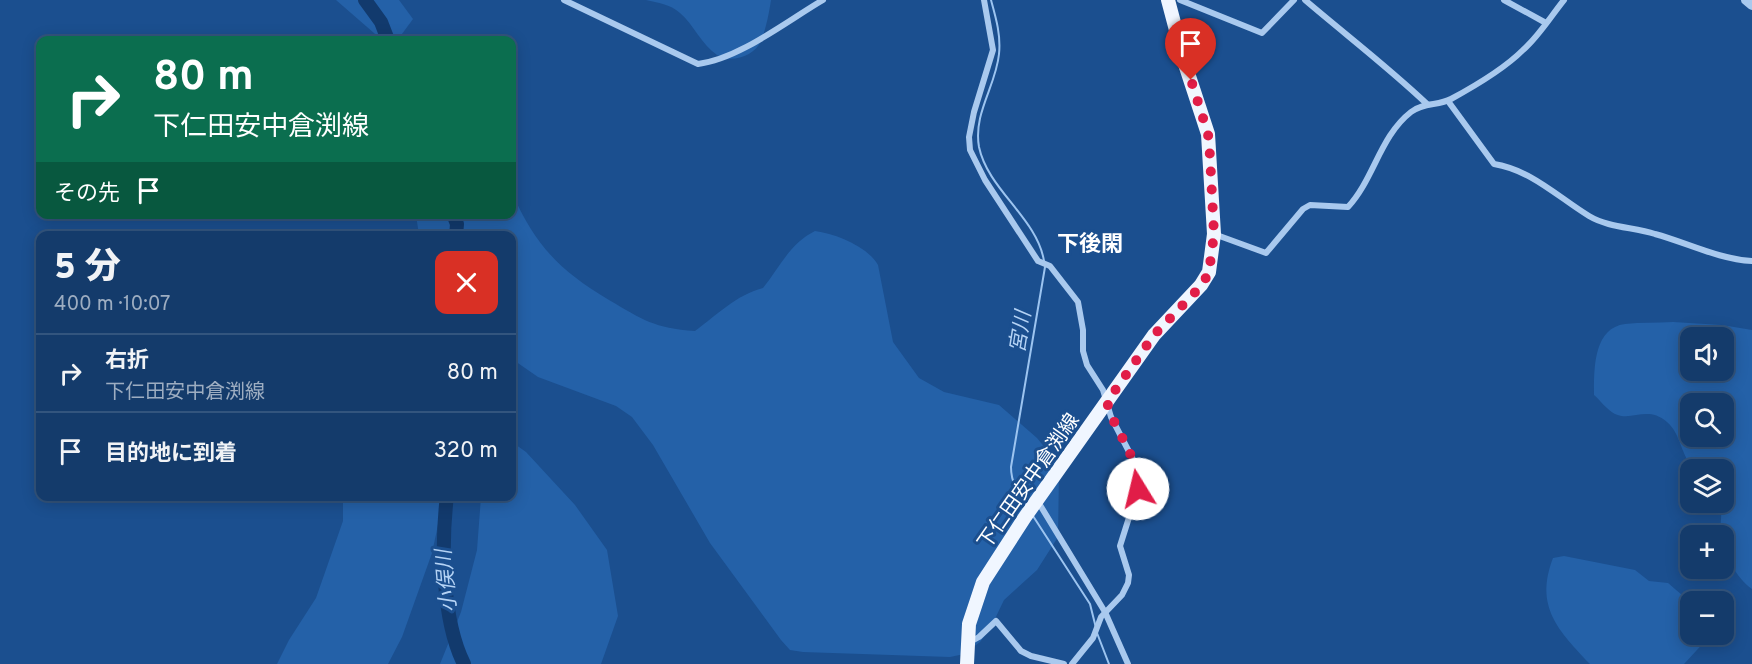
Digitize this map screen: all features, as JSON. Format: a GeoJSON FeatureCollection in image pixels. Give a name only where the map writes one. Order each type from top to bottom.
{"type":"FeatureCollection","features":[{"type":"Feature","properties":{"kind":"main road","name":"下仁田安中倉渕線"},"geometry":{"type":"LineString","coordinates":[[967,664],[969,624],[980,589],[1032,507],[1154,335],[1202,285],[1213,257],[1214,234],[1208,134],[1185,64],[1168,0]]}},
{"type":"Feature","properties":{"kind":"street"},"geometry":{"type":"LineString","coordinates":[[564,0],[699,64],[724,57],[823,0]]}},
{"type":"Feature","properties":{"kind":"street"},"geometry":{"type":"LineString","coordinates":[[984,0],[993,50],[974,112],[969,137],[970,150],[985,180],[1041,262],[1050,266],[1078,302],[1083,330],[1083,351],[1091,374],[1107,402],[1111,417],[1137,467],[1138,489],[1120,546],[1129,575],[1128,583],[1122,595],[1103,614],[1095,628],[1093,638],[1072,664]]}},
{"type":"Feature","properties":{"kind":"street"},"geometry":{"type":"LineString","coordinates":[[1180,0],[1262,33],[1282,15],[1294,0]]}},
{"type":"Feature","properties":{"kind":"street"},"geometry":{"type":"LineString","coordinates":[[1305,0],[1344,34],[1386,65],[1427,104]]}},
{"type":"Feature","properties":{"kind":"street"},"geometry":{"type":"LineString","coordinates":[[1504,0],[1546,23]]}},
{"type":"Feature","properties":{"kind":"street"},"geometry":{"type":"LineString","coordinates":[[1214,234],[1266,253],[1303,208],[1310,205],[1348,207],[1357,197],[1394,130],[1412,111],[1427,104],[1448,101],[1504,66],[1525,50],[1564,0]]}},
{"type":"Feature","properties":{"kind":"street"},"geometry":{"type":"LineString","coordinates":[[1746,0],[1752,5]]}},
{"type":"Feature","properties":{"kind":"street"},"geometry":{"type":"LineString","coordinates":[[1448,101],[1494,164],[1508,166],[1537,181],[1589,216],[1607,224],[1655,234],[1713,254],[1752,261]]}},
{"type":"Feature","properties":{"kind":"street"},"geometry":{"type":"LineString","coordinates":[[1032,507],[1103,614],[1128,664]]}},
{"type":"Feature","properties":{"kind":"street"},"geometry":{"type":"LineString","coordinates":[[969,642],[980,637],[996,621],[1021,651],[1031,656],[1064,664]]}},
{"type":"Feature","properties":{"kind":"shaded area"},"geometry":{"type":"Polygon","coordinates":[[[336,0],[399,0],[413,19],[400,36],[377,36],[336,0]]]}},
{"type":"Feature","properties":{"kind":"shaded area"},"geometry":{"type":"Polygon","coordinates":[[[646,0],[771,0],[758,46],[742,57],[729,59],[722,58],[711,51],[676,10],[664,4],[646,0]]]}},
{"type":"Feature","properties":{"kind":"shaded area"},"geometry":{"type":"Polygon","coordinates":[[[516,201],[530,228],[551,255],[591,289],[649,322],[669,328],[695,331],[735,300],[763,288],[786,256],[806,236],[815,231],[850,242],[866,252],[878,265],[893,342],[919,378],[944,392],[999,405],[1037,438],[1055,460],[1059,472],[1058,537],[1037,570],[1004,600],[990,629],[980,642],[964,654],[950,657],[790,650],[710,543],[653,445],[632,417],[616,406],[538,377],[516,362],[516,231],[418,231],[417,219],[516,219],[516,201]]]}},
{"type":"Feature","properties":{"kind":"shaded area"},"geometry":{"type":"Polygon","coordinates":[[[1673,322],[1722,325],[1734,327],[1752,330],[1752,589],[1734,568],[1734,525],[1721,525],[1721,513],[1734,513],[1734,459],[1687,459],[1682,447],[1734,447],[1734,393],[1680,393],[1680,443],[1672,427],[1660,417],[1646,414],[1621,416],[1615,414],[1594,395],[1595,363],[1601,342],[1614,327],[1637,323],[1673,322]]]}},
{"type":"Feature","properties":{"kind":"shaded area"},"geometry":{"type":"Polygon","coordinates":[[[516,445],[526,452],[575,505],[607,550],[618,616],[601,664],[440,664],[461,612],[477,550],[481,501],[516,501],[516,445]]]}},
{"type":"Feature","properties":{"kind":"shaded area"},"geometry":{"type":"Polygon","coordinates":[[[343,501],[443,501],[432,553],[402,637],[388,664],[277,664],[289,640],[316,598],[343,521],[343,501]]]}},
{"type":"Feature","properties":{"kind":"shaded area"},"geometry":{"type":"Polygon","coordinates":[[[1564,556],[1635,570],[1649,581],[1668,583],[1680,593],[1680,645],[1702,645],[1684,664],[1590,664],[1560,629],[1548,604],[1546,591],[1553,558],[1564,556]]]}},
{"type":"Feature","properties":{"kind":"waterway","name":"小俣川"},"geometry":{"type":"LineString","coordinates":[[365,0],[381,22],[386,36]]}},
{"type":"Feature","properties":{"kind":"waterway","name":"宮川"},"geometry":{"type":"LineString","coordinates":[[991,0],[999,33],[999,54],[979,123],[979,147],[992,177],[1032,231],[1040,246],[1044,261]]}},
{"type":"Feature","properties":{"kind":"waterway","name":"小俣川"},"geometry":{"type":"LineString","coordinates":[[455,219],[456,231]]}},
{"type":"Feature","properties":{"kind":"waterway","name":"宮川"},"geometry":{"type":"LineString","coordinates":[[1027,506],[1014,483],[1011,467],[1045,267]]}},
{"type":"Feature","properties":{"kind":"waterway","name":"小俣川"},"geometry":{"type":"LineString","coordinates":[[446,501],[444,559],[447,604],[451,626],[464,664]]}},
{"type":"Feature","properties":{"kind":"waterway","name":"宮川"},"geometry":{"type":"LineString","coordinates":[[1033,516],[1090,604],[1096,628]]}},
{"type":"Feature","properties":{"kind":"waterway","name":"宮川"},"geometry":{"type":"LineString","coordinates":[[1097,633],[1109,664]]}},
{"type":"Feature","properties":{"kind":"district","name":"下後閑"},"geometry":{"type":"Point","coordinates":[1090,243]}},
{"type":"Feature","properties":{"kind":"route"},"geometry":{"type":"LineString","coordinates":[[1138,489],[1137,467],[1111,417],[1107,402],[1154,335],[1202,285],[1213,257],[1214,210],[1208,134],[1191,80]]}}]}
